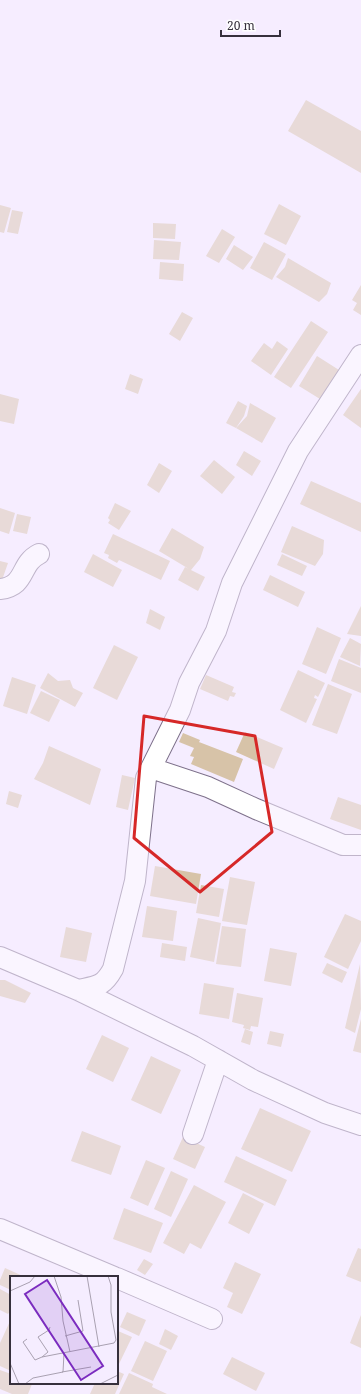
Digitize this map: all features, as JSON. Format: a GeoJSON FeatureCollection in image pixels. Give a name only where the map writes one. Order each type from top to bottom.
{"type":"FeatureCollection","features":[{"type":"Feature","properties":{"kind":"street"},"geometry":{"type":"LineString","coordinates":[[78,990],[101,985],[107,980],[113,969],[136,882],[145,806],[146,778],[180,710],[189,683],[216,631],[232,583],[298,451],[361,355]]}},
{"type":"Feature","properties":{"kind":"street"},"geometry":{"type":"LineString","coordinates":[[0,589],[7,588],[18,582],[32,558],[39,554]]}},
{"type":"Feature","properties":{"kind":"street"},"geometry":{"type":"LineString","coordinates":[[151,768],[208,787],[256,809],[343,845],[361,845]]}},
{"type":"Feature","properties":{"kind":"street"},"geometry":{"type":"LineString","coordinates":[[5,962],[78,990],[193,1046],[253,1080],[325,1113],[361,1125]]}},
{"type":"Feature","properties":{"kind":"street"},"geometry":{"type":"LineString","coordinates":[[193,1134],[218,1060]]}},
{"type":"Feature","properties":{"kind":"street"},"geometry":{"type":"LineString","coordinates":[[0,1228],[112,1276]]}},
{"type":"Feature","properties":{"kind":"street"},"geometry":{"type":"LineString","coordinates":[[118,1278],[212,1319]]}},
{"type":"Feature","properties":{"kind":"highlighted area"},"geometry":{"type":"Polygon","coordinates":[[[144,716],[255,736],[272,832],[200,892],[134,838],[144,716]]]}},
{"type":"Feature","properties":{"kind":"building"},"geometry":{"type":"Polygon","coordinates":[[[306,100],[361,131],[361,173],[288,131],[306,100]]]}},
{"type":"Feature","properties":{"kind":"building"},"geometry":{"type":"Polygon","coordinates":[[[279,204],[301,216],[286,245],[264,234],[279,204]]]}},
{"type":"Feature","properties":{"kind":"building"},"geometry":{"type":"Polygon","coordinates":[[[0,205],[11,208],[4,233],[0,232],[0,205]]]}},
{"type":"Feature","properties":{"kind":"building"},"geometry":{"type":"Polygon","coordinates":[[[12,210],[23,212],[18,234],[7,232],[12,210]]]}},
{"type":"Feature","properties":{"kind":"building"},"geometry":{"type":"Polygon","coordinates":[[[153,223],[176,224],[175,239],[153,238],[153,223]]]}},
{"type":"Feature","properties":{"kind":"building"},"geometry":{"type":"Polygon","coordinates":[[[222,229],[235,237],[219,263],[206,256],[222,229]]]}},
{"type":"Feature","properties":{"kind":"building"},"geometry":{"type":"Polygon","coordinates":[[[154,240],[181,242],[179,260],[153,259],[154,240]]]}},
{"type":"Feature","properties":{"kind":"building"},"geometry":{"type":"Polygon","coordinates":[[[264,242],[286,254],[272,280],[250,268],[264,242]]]}},
{"type":"Feature","properties":{"kind":"building"},"geometry":{"type":"Polygon","coordinates":[[[234,245],[253,257],[243,270],[226,259],[234,245]]]}},
{"type":"Feature","properties":{"kind":"building"},"geometry":{"type":"Polygon","coordinates":[[[288,258],[331,283],[327,294],[319,302],[276,277],[285,267],[288,258]]]}},
{"type":"Feature","properties":{"kind":"building"},"geometry":{"type":"Polygon","coordinates":[[[160,262],[184,264],[183,281],[159,279],[160,262]]]}},
{"type":"Feature","properties":{"kind":"building"},"geometry":{"type":"Polygon","coordinates":[[[361,285],[361,315],[353,310],[357,303],[352,300],[361,285]]]}},
{"type":"Feature","properties":{"kind":"building"},"geometry":{"type":"Polygon","coordinates":[[[182,312],[193,318],[180,341],[169,334],[182,312]]]}},
{"type":"Feature","properties":{"kind":"building"},"geometry":{"type":"Polygon","coordinates":[[[311,321],[328,332],[291,388],[274,377],[311,321]]]}},
{"type":"Feature","properties":{"kind":"building"},"geometry":{"type":"Polygon","coordinates":[[[277,341],[288,349],[271,375],[251,361],[264,343],[272,349],[277,341]]]}},
{"type":"Feature","properties":{"kind":"building"},"geometry":{"type":"Polygon","coordinates":[[[317,356],[339,370],[320,399],[299,386],[317,356]]]}},
{"type":"Feature","properties":{"kind":"building"},"geometry":{"type":"Polygon","coordinates":[[[130,374],[143,379],[138,394],[125,389],[130,374]]]}},
{"type":"Feature","properties":{"kind":"building"},"geometry":{"type":"Polygon","coordinates":[[[361,389],[361,428],[343,415],[361,389]]]}},
{"type":"Feature","properties":{"kind":"building"},"geometry":{"type":"Polygon","coordinates":[[[0,394],[19,399],[14,424],[0,421],[0,394]]]}},
{"type":"Feature","properties":{"kind":"building"},"geometry":{"type":"Polygon","coordinates":[[[238,401],[247,406],[244,416],[236,428],[226,423],[238,401]]]}},
{"type":"Feature","properties":{"kind":"building"},"geometry":{"type":"Polygon","coordinates":[[[250,403],[276,418],[262,443],[236,428],[247,416],[250,403]]]}},
{"type":"Feature","properties":{"kind":"building"},"geometry":{"type":"Polygon","coordinates":[[[244,451],[261,461],[252,476],[236,465],[244,451]]]}},
{"type":"Feature","properties":{"kind":"building"},"geometry":{"type":"Polygon","coordinates":[[[214,460],[235,477],[222,494],[200,476],[214,460]]]}},
{"type":"Feature","properties":{"kind":"building"},"geometry":{"type":"Polygon","coordinates":[[[159,463],[172,471],[159,493],[147,485],[159,463]]]}},
{"type":"Feature","properties":{"kind":"building"},"geometry":{"type":"Polygon","coordinates":[[[311,481],[361,503],[361,532],[300,504],[311,481]]]}},
{"type":"Feature","properties":{"kind":"building"},"geometry":{"type":"Polygon","coordinates":[[[115,503],[131,511],[119,530],[108,523],[110,520],[108,518],[115,503]]]}},
{"type":"Feature","properties":{"kind":"building"},"geometry":{"type":"Polygon","coordinates":[[[0,508],[15,513],[9,534],[0,531],[0,508]]]}},
{"type":"Feature","properties":{"kind":"building"},"geometry":{"type":"Polygon","coordinates":[[[17,514],[31,517],[27,534],[13,531],[17,514]]]}},
{"type":"Feature","properties":{"kind":"building"},"geometry":{"type":"Polygon","coordinates":[[[292,526],[324,540],[323,554],[315,566],[281,552],[292,526]]]}},
{"type":"Feature","properties":{"kind":"building"},"geometry":{"type":"Polygon","coordinates":[[[172,528],[204,547],[200,559],[191,570],[205,577],[198,591],[178,580],[185,567],[189,569],[159,551],[172,528]]]}},
{"type":"Feature","properties":{"kind":"building"},"geometry":{"type":"Polygon","coordinates":[[[113,534],[170,561],[161,580],[119,560],[117,563],[108,558],[109,555],[104,553],[113,534]]]}},
{"type":"Feature","properties":{"kind":"building"},"geometry":{"type":"Polygon","coordinates":[[[93,554],[122,570],[113,587],[84,572],[93,554]]]}},
{"type":"Feature","properties":{"kind":"building"},"geometry":{"type":"Polygon","coordinates":[[[282,554],[307,566],[302,576],[277,565],[282,554]]]}},
{"type":"Feature","properties":{"kind":"building"},"geometry":{"type":"Polygon","coordinates":[[[0,561],[8,563],[1,583],[0,583],[0,561]]]}},
{"type":"Feature","properties":{"kind":"building"},"geometry":{"type":"Polygon","coordinates":[[[270,575],[305,592],[298,607],[263,590],[270,575]]]}},
{"type":"Feature","properties":{"kind":"building"},"geometry":{"type":"Polygon","coordinates":[[[361,606],[361,636],[347,634],[361,606]]]}},
{"type":"Feature","properties":{"kind":"building"},"geometry":{"type":"Polygon","coordinates":[[[150,609],[165,617],[160,630],[146,623],[150,609]]]}},
{"type":"Feature","properties":{"kind":"building"},"geometry":{"type":"Polygon","coordinates":[[[317,627],[341,638],[326,674],[302,664],[317,627]]]}},
{"type":"Feature","properties":{"kind":"building"},"geometry":{"type":"Polygon","coordinates":[[[350,638],[361,644],[360,666],[340,657],[350,638]]]}},
{"type":"Feature","properties":{"kind":"building"},"geometry":{"type":"Polygon","coordinates":[[[114,645],[138,657],[117,700],[93,688],[114,645]]]}},
{"type":"Feature","properties":{"kind":"building"},"geometry":{"type":"Polygon","coordinates":[[[339,659],[361,668],[361,693],[331,681],[339,659]]]}},
{"type":"Feature","properties":{"kind":"building"},"geometry":{"type":"Polygon","coordinates":[[[298,670],[325,683],[318,697],[315,695],[314,698],[317,699],[306,723],[280,710],[298,670]]]}},
{"type":"Feature","properties":{"kind":"building"},"geometry":{"type":"Polygon","coordinates":[[[48,673],[58,681],[70,680],[73,688],[83,693],[75,707],[40,688],[48,673]]]}},
{"type":"Feature","properties":{"kind":"building"},"geometry":{"type":"Polygon","coordinates":[[[206,675],[234,687],[232,692],[236,693],[234,697],[230,696],[228,701],[200,689],[206,675]]]}},
{"type":"Feature","properties":{"kind":"building"},"geometry":{"type":"Polygon","coordinates":[[[12,677],[36,685],[27,714],[3,706],[12,677]]]}},
{"type":"Feature","properties":{"kind":"building"},"geometry":{"type":"Polygon","coordinates":[[[328,684],[352,694],[337,734],[312,725],[328,684]]]}},
{"type":"Feature","properties":{"kind":"building"},"geometry":{"type":"Polygon","coordinates":[[[41,691],[60,700],[49,722],[30,713],[41,691]]]}},
{"type":"Feature","properties":{"kind":"building"},"geometry":{"type":"Polygon","coordinates":[[[245,732],[283,748],[274,769],[236,752],[245,732]]]}},
{"type":"Feature","properties":{"kind":"building"},"geometry":{"type":"Polygon","coordinates":[[[183,733],[200,740],[199,742],[243,759],[234,782],[191,764],[194,757],[190,756],[194,748],[179,742],[183,733]]]}},
{"type":"Feature","properties":{"kind":"building"},"geometry":{"type":"Polygon","coordinates":[[[49,746],[101,769],[90,805],[34,779],[43,763],[49,746]]]}},
{"type":"Feature","properties":{"kind":"building"},"geometry":{"type":"Polygon","coordinates":[[[122,775],[135,778],[128,810],[116,807],[122,775]]]}},
{"type":"Feature","properties":{"kind":"building"},"geometry":{"type":"Polygon","coordinates":[[[9,791],[22,795],[18,808],[6,804],[9,791]]]}},
{"type":"Feature","properties":{"kind":"building"},"geometry":{"type":"Polygon","coordinates":[[[338,797],[361,805],[361,830],[330,819],[338,797]]]}},
{"type":"Feature","properties":{"kind":"building"},"geometry":{"type":"Polygon","coordinates":[[[155,866],[201,874],[196,904],[150,896],[155,866]]]}},
{"type":"Feature","properties":{"kind":"building"},"geometry":{"type":"Polygon","coordinates":[[[230,877],[255,882],[247,925],[222,921],[230,877]]]}},
{"type":"Feature","properties":{"kind":"building"},"geometry":{"type":"Polygon","coordinates":[[[201,885],[224,889],[219,917],[196,913],[201,885]]]}},
{"type":"Feature","properties":{"kind":"building"},"geometry":{"type":"Polygon","coordinates":[[[147,906],[177,911],[173,941],[142,937],[147,906]]]}},
{"type":"Feature","properties":{"kind":"building"},"geometry":{"type":"Polygon","coordinates":[[[345,914],[361,921],[361,941],[348,969],[324,957],[345,914]]]}},
{"type":"Feature","properties":{"kind":"building"},"geometry":{"type":"Polygon","coordinates":[[[198,918],[221,923],[214,962],[190,957],[198,918]]]}},
{"type":"Feature","properties":{"kind":"building"},"geometry":{"type":"Polygon","coordinates":[[[222,926],[246,929],[241,967],[216,964],[222,926]]]}},
{"type":"Feature","properties":{"kind":"building"},"geometry":{"type":"Polygon","coordinates":[[[66,927],[92,933],[86,962],[60,957],[66,927]]]}},
{"type":"Feature","properties":{"kind":"building"},"geometry":{"type":"Polygon","coordinates":[[[162,943],[187,947],[185,961],[160,957],[162,943]]]}},
{"type":"Feature","properties":{"kind":"building"},"geometry":{"type":"Polygon","coordinates":[[[270,948],[297,953],[291,986],[264,981],[270,948]]]}},
{"type":"Feature","properties":{"kind":"building"},"geometry":{"type":"Polygon","coordinates":[[[327,963],[347,972],[342,983],[322,973],[327,963]]]}},
{"type":"Feature","properties":{"kind":"building"},"geometry":{"type":"Polygon","coordinates":[[[360,964],[361,1009],[355,1033],[345,1028],[360,964]]]}},
{"type":"Feature","properties":{"kind":"building"},"geometry":{"type":"Polygon","coordinates":[[[0,980],[5,980],[31,993],[25,1003],[0,996],[0,980]]]}},
{"type":"Feature","properties":{"kind":"building"},"geometry":{"type":"Polygon","coordinates":[[[204,983],[234,988],[229,1019],[199,1014],[204,983]]]}},
{"type":"Feature","properties":{"kind":"building"},"geometry":{"type":"Polygon","coordinates":[[[237,993],[263,998],[258,1027],[251,1026],[250,1030],[243,1028],[244,1025],[232,1022],[237,993]]]}},
{"type":"Feature","properties":{"kind":"building"},"geometry":{"type":"Polygon","coordinates":[[[361,1019],[361,1053],[353,1051],[361,1019]]]}},
{"type":"Feature","properties":{"kind":"building"},"geometry":{"type":"Polygon","coordinates":[[[245,1029],[253,1032],[250,1045],[241,1042],[245,1029]]]}},
{"type":"Feature","properties":{"kind":"building"},"geometry":{"type":"Polygon","coordinates":[[[270,1031],[284,1034],[281,1047],[267,1044],[270,1031]]]}},
{"type":"Feature","properties":{"kind":"building"},"geometry":{"type":"Polygon","coordinates":[[[102,1035],[129,1048],[113,1082],[86,1069],[102,1035]]]}},
{"type":"Feature","properties":{"kind":"building"},"geometry":{"type":"Polygon","coordinates":[[[151,1056],[181,1070],[161,1114],[131,1100],[151,1056]]]}},
{"type":"Feature","properties":{"kind":"building"},"geometry":{"type":"Polygon","coordinates":[[[260,1108],[311,1131],[292,1172],[241,1149],[260,1108]]]}},
{"type":"Feature","properties":{"kind":"building"},"geometry":{"type":"Polygon","coordinates":[[[82,1131],[121,1146],[111,1175],[71,1161],[82,1131]]]}},
{"type":"Feature","properties":{"kind":"building"},"geometry":{"type":"Polygon","coordinates":[[[183,1137],[205,1147],[195,1169],[173,1159],[183,1137]]]}},
{"type":"Feature","properties":{"kind":"building"},"geometry":{"type":"Polygon","coordinates":[[[236,1156],[287,1180],[275,1206],[224,1182],[236,1156]]]}},
{"type":"Feature","properties":{"kind":"building"},"geometry":{"type":"Polygon","coordinates":[[[146,1160],[165,1168],[148,1206],[130,1198],[146,1160]]]}},
{"type":"Feature","properties":{"kind":"building"},"geometry":{"type":"Polygon","coordinates":[[[171,1171],[188,1179],[171,1217],[154,1209],[171,1171]]]}},
{"type":"Feature","properties":{"kind":"building"},"geometry":{"type":"Polygon","coordinates":[[[194,1185],[226,1202],[201,1249],[190,1243],[184,1254],[163,1243],[194,1185]]]}},
{"type":"Feature","properties":{"kind":"building"},"geometry":{"type":"Polygon","coordinates":[[[243,1193],[264,1204],[249,1234],[228,1223],[243,1193]]]}},
{"type":"Feature","properties":{"kind":"building"},"geometry":{"type":"Polygon","coordinates":[[[124,1208],[163,1223],[151,1253],[113,1239],[124,1208]]]}},
{"type":"Feature","properties":{"kind":"building"},"geometry":{"type":"Polygon","coordinates":[[[358,1248],[361,1249],[361,1282],[346,1276],[358,1248]]]}},
{"type":"Feature","properties":{"kind":"building"},"geometry":{"type":"Polygon","coordinates":[[[144,1259],[153,1264],[145,1275],[137,1270],[144,1259]]]}},
{"type":"Feature","properties":{"kind":"building"},"geometry":{"type":"Polygon","coordinates":[[[235,1262],[261,1274],[242,1314],[227,1307],[233,1293],[223,1288],[235,1262]]]}},
{"type":"Feature","properties":{"kind":"building"},"geometry":{"type":"Polygon","coordinates":[[[5,1268],[23,1276],[10,1276],[10,1290],[0,1285],[0,1280],[5,1268]]]}},
{"type":"Feature","properties":{"kind":"building"},"geometry":{"type":"Polygon","coordinates":[[[0,1289],[10,1294],[10,1311],[8,1314],[0,1310],[0,1289]]]}},
{"type":"Feature","properties":{"kind":"building"},"geometry":{"type":"Polygon","coordinates":[[[127,1312],[146,1320],[139,1336],[120,1327],[127,1312]]]}},
{"type":"Feature","properties":{"kind":"building"},"geometry":{"type":"Polygon","coordinates":[[[361,1315],[361,1348],[350,1343],[361,1315]]]}},
{"type":"Feature","properties":{"kind":"building"},"geometry":{"type":"Polygon","coordinates":[[[10,1321],[10,1371],[0,1366],[0,1343],[10,1321]]]}},
{"type":"Feature","properties":{"kind":"building"},"geometry":{"type":"Polygon","coordinates":[[[165,1329],[178,1336],[171,1350],[159,1344],[165,1329]]]}},
{"type":"Feature","properties":{"kind":"building"},"geometry":{"type":"Polygon","coordinates":[[[118,1331],[132,1337],[118,1366],[118,1331]]]}},
{"type":"Feature","properties":{"kind":"building"},"geometry":{"type":"Polygon","coordinates":[[[145,1341],[167,1351],[153,1381],[131,1371],[145,1341]]]}},
{"type":"Feature","properties":{"kind":"building"},"geometry":{"type":"Polygon","coordinates":[[[232,1357],[265,1373],[256,1391],[223,1374],[232,1357]]]}},
{"type":"Feature","properties":{"kind":"building"},"geometry":{"type":"Polygon","coordinates":[[[0,1370],[10,1374],[10,1384],[32,1384],[28,1394],[12,1394],[0,1389],[0,1370]]]}},
{"type":"Feature","properties":{"kind":"building"},"geometry":{"type":"Polygon","coordinates":[[[118,1371],[124,1374],[115,1394],[90,1394],[95,1384],[118,1384],[118,1371]]]}},
{"type":"Feature","properties":{"kind":"building"},"geometry":{"type":"Polygon","coordinates":[[[129,1373],[153,1384],[152,1387],[167,1394],[119,1394],[129,1373]]]}}]}
